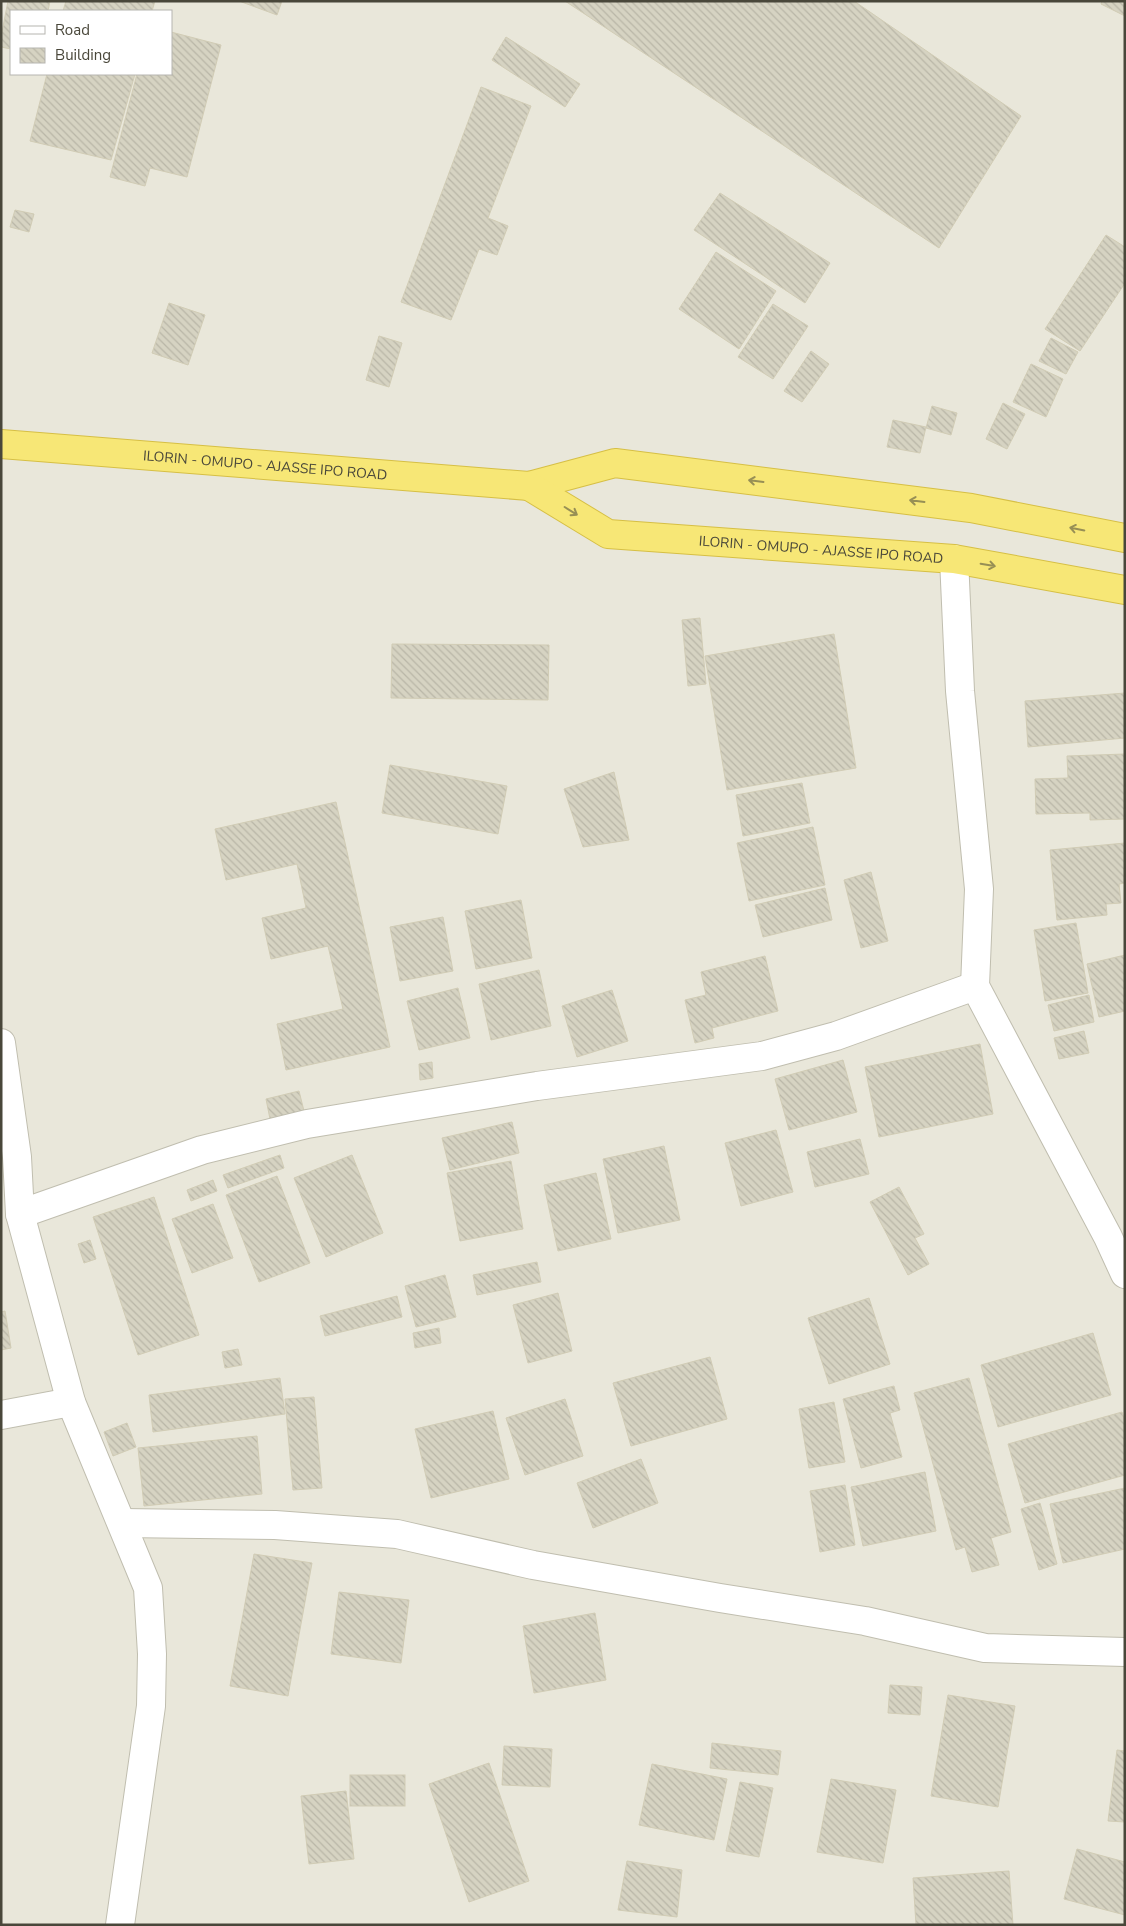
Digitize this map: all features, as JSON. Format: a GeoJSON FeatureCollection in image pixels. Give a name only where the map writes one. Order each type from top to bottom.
{"type":"FeatureCollection","features":[{"type":"Feature","properties":{"kind":"highway","name":"ILORIN - OMUPO - AJASSE IPO ROAD"},"geometry":{"type":"LineString","coordinates":[[1,444],[529,486],[614,463],[971,508],[1125,538]]}},
{"type":"Feature","properties":{"kind":"highway","name":"ILORIN - OMUPO - AJASSE IPO ROAD"},"geometry":{"type":"LineString","coordinates":[[529,486],[608,534],[954,559],[1125,590]]}},
{"type":"Feature","properties":{"kind":"street"},"geometry":{"type":"LineString","coordinates":[[954,559],[960,691],[979,889],[975,986],[1108,1238],[1125,1274]]}},
{"type":"Feature","properties":{"kind":"street"},"geometry":{"type":"LineString","coordinates":[[20,1214],[202,1150],[306,1124],[537,1086],[762,1056],[836,1036],[975,986]]}},
{"type":"Feature","properties":{"kind":"street"},"geometry":{"type":"LineString","coordinates":[[1,1043],[16,1157],[20,1214],[71,1402],[148,1588],[152,1654],[151,1706],[120,1925]]}},
{"type":"Feature","properties":{"kind":"street"},"geometry":{"type":"LineString","coordinates":[[1,1415],[71,1402]]}},
{"type":"Feature","properties":{"kind":"street"},"geometry":{"type":"LineString","coordinates":[[122,1524],[276,1525],[396,1534],[533,1565],[865,1621],[985,1648],[1125,1652]]}},
{"type":"Feature","properties":{"kind":"shaded area"},"geometry":{"type":"Polygon","coordinates":[[[1,1],[1125,1],[1125,1925],[1,1925],[1,1]]]}},
{"type":"Feature","properties":{"kind":"building"},"geometry":{"type":"Polygon","coordinates":[[[8,1],[50,1],[48,10],[10,10],[10,49],[1,47],[1,37],[8,1]]]}},
{"type":"Feature","properties":{"kind":"building"},"geometry":{"type":"Polygon","coordinates":[[[66,1],[155,1],[152,10],[63,10],[66,1]]]}},
{"type":"Feature","properties":{"kind":"building"},"geometry":{"type":"Polygon","coordinates":[[[239,1],[282,1],[277,15],[239,1]]]}},
{"type":"Feature","properties":{"kind":"building"},"geometry":{"type":"Polygon","coordinates":[[[565,1],[854,1],[1021,116],[939,248],[565,1]]]}},
{"type":"Feature","properties":{"kind":"building"},"geometry":{"type":"Polygon","coordinates":[[[1102,1],[1125,1],[1125,16],[1101,4],[1102,1]]]}},
{"type":"Feature","properties":{"kind":"building"},"geometry":{"type":"Polygon","coordinates":[[[172,32],[221,45],[187,177],[150,168],[145,186],[110,177],[137,75],[172,75],[172,32]]]}},
{"type":"Feature","properties":{"kind":"building"},"geometry":{"type":"Polygon","coordinates":[[[506,37],[580,84],[565,107],[492,60],[506,37]]]}},
{"type":"Feature","properties":{"kind":"building"},"geometry":{"type":"Polygon","coordinates":[[[47,75],[135,75],[111,160],[30,141],[47,75]]]}},
{"type":"Feature","properties":{"kind":"building"},"geometry":{"type":"Polygon","coordinates":[[[481,87],[531,106],[488,218],[508,226],[497,255],[479,249],[451,320],[401,302],[481,87]]]}},
{"type":"Feature","properties":{"kind":"building"},"geometry":{"type":"Polygon","coordinates":[[[720,193],[830,263],[805,303],[694,230],[720,193]]]}},
{"type":"Feature","properties":{"kind":"building"},"geometry":{"type":"Polygon","coordinates":[[[15,210],[34,214],[29,232],[10,227],[15,210]]]}},
{"type":"Feature","properties":{"kind":"building"},"geometry":{"type":"Polygon","coordinates":[[[1106,235],[1125,247],[1125,283],[1080,351],[1045,329],[1106,235]]]}},
{"type":"Feature","properties":{"kind":"building"},"geometry":{"type":"Polygon","coordinates":[[[716,252],[776,291],[739,349],[679,309],[716,252]]]}},
{"type":"Feature","properties":{"kind":"building"},"geometry":{"type":"Polygon","coordinates":[[[169,303],[205,315],[188,365],[152,353],[169,303]]]}},
{"type":"Feature","properties":{"kind":"building"},"geometry":{"type":"Polygon","coordinates":[[[773,304],[808,326],[773,379],[738,357],[773,304]]]}},
{"type":"Feature","properties":{"kind":"building"},"geometry":{"type":"Polygon","coordinates":[[[379,336],[402,343],[389,387],[366,380],[379,336]]]}},
{"type":"Feature","properties":{"kind":"building"},"geometry":{"type":"Polygon","coordinates":[[[1051,338],[1078,352],[1066,374],[1039,361],[1051,338]]]}},
{"type":"Feature","properties":{"kind":"building"},"geometry":{"type":"Polygon","coordinates":[[[811,351],[829,364],[802,402],[784,391],[811,351]]]}},
{"type":"Feature","properties":{"kind":"building"},"geometry":{"type":"Polygon","coordinates":[[[1031,364],[1063,379],[1046,417],[1013,402],[1031,364]]]}},
{"type":"Feature","properties":{"kind":"building"},"geometry":{"type":"Polygon","coordinates":[[[1003,403],[1025,414],[1007,449],[986,439],[1003,403]]]}},
{"type":"Feature","properties":{"kind":"building"},"geometry":{"type":"Polygon","coordinates":[[[932,406],[957,413],[951,435],[926,428],[932,406]]]}},
{"type":"Feature","properties":{"kind":"building"},"geometry":{"type":"Polygon","coordinates":[[[893,420],[926,427],[920,453],[887,447],[893,420]]]}},
{"type":"Feature","properties":{"kind":"building"},"geometry":{"type":"Polygon","coordinates":[[[700,618],[706,684],[688,686],[682,620],[700,618]]]}},
{"type":"Feature","properties":{"kind":"building"},"geometry":{"type":"Polygon","coordinates":[[[834,634],[856,768],[727,790],[705,656],[834,634]]]}},
{"type":"Feature","properties":{"kind":"building"},"geometry":{"type":"Polygon","coordinates":[[[392,644],[549,645],[548,700],[391,698],[392,644]]]}},
{"type":"Feature","properties":{"kind":"building"},"geometry":{"type":"Polygon","coordinates":[[[1125,693],[1125,738],[1028,747],[1025,701],[1125,693]]]}},
{"type":"Feature","properties":{"kind":"building"},"geometry":{"type":"Polygon","coordinates":[[[1125,754],[1125,819],[1090,820],[1090,813],[1036,814],[1035,779],[1068,778],[1067,756],[1125,754]]]}},
{"type":"Feature","properties":{"kind":"building"},"geometry":{"type":"Polygon","coordinates":[[[390,765],[507,786],[498,834],[382,813],[390,765]]]}},
{"type":"Feature","properties":{"kind":"building"},"geometry":{"type":"Polygon","coordinates":[[[614,772],[629,840],[583,847],[564,789],[614,772]]]}},
{"type":"Feature","properties":{"kind":"building"},"geometry":{"type":"Polygon","coordinates":[[[802,783],[810,823],[743,836],[736,795],[802,783]]]}},
{"type":"Feature","properties":{"kind":"building"},"geometry":{"type":"Polygon","coordinates":[[[336,802],[390,1047],[286,1070],[277,1024],[343,1009],[328,946],[271,959],[262,918],[306,908],[297,864],[226,880],[215,829],[336,802]]]}},
{"type":"Feature","properties":{"kind":"building"},"geometry":{"type":"Polygon","coordinates":[[[813,827],[825,885],[749,901],[737,843],[813,827]]]}},
{"type":"Feature","properties":{"kind":"building"},"geometry":{"type":"Polygon","coordinates":[[[1125,843],[1125,883],[1119,884],[1121,903],[1106,904],[1107,915],[1057,920],[1050,850],[1125,843]]]}},
{"type":"Feature","properties":{"kind":"building"},"geometry":{"type":"Polygon","coordinates":[[[871,872],[888,941],[861,948],[844,880],[871,872]]]}},
{"type":"Feature","properties":{"kind":"building"},"geometry":{"type":"Polygon","coordinates":[[[825,888],[832,920],[763,937],[755,905],[825,888]]]}},
{"type":"Feature","properties":{"kind":"building"},"geometry":{"type":"Polygon","coordinates":[[[521,900],[532,958],[476,969],[465,911],[521,900]]]}},
{"type":"Feature","properties":{"kind":"building"},"geometry":{"type":"Polygon","coordinates":[[[443,917],[453,971],[400,981],[390,927],[443,917]]]}},
{"type":"Feature","properties":{"kind":"building"},"geometry":{"type":"Polygon","coordinates":[[[1076,923],[1088,993],[1045,1001],[1034,930],[1076,923]]]}},
{"type":"Feature","properties":{"kind":"building"},"geometry":{"type":"Polygon","coordinates":[[[1125,955],[1125,1011],[1099,1017],[1087,964],[1125,955]]]}},
{"type":"Feature","properties":{"kind":"building"},"geometry":{"type":"Polygon","coordinates":[[[765,956],[778,1011],[712,1028],[714,1038],[695,1043],[685,1000],[706,995],[701,972],[765,956]]]}},
{"type":"Feature","properties":{"kind":"building"},"geometry":{"type":"Polygon","coordinates":[[[539,970],[551,1026],[491,1040],[479,984],[539,970]]]}},
{"type":"Feature","properties":{"kind":"building"},"geometry":{"type":"Polygon","coordinates":[[[458,988],[470,1038],[419,1050],[407,1001],[458,988]]]}},
{"type":"Feature","properties":{"kind":"building"},"geometry":{"type":"Polygon","coordinates":[[[612,990],[628,1041],[577,1057],[562,1006],[612,990]]]}},
{"type":"Feature","properties":{"kind":"building"},"geometry":{"type":"Polygon","coordinates":[[[1089,995],[1094,1022],[1054,1031],[1048,1005],[1089,995]]]}},
{"type":"Feature","properties":{"kind":"building"},"geometry":{"type":"Polygon","coordinates":[[[1084,1031],[1089,1053],[1059,1059],[1054,1038],[1084,1031]]]}},
{"type":"Feature","properties":{"kind":"building"},"geometry":{"type":"Polygon","coordinates":[[[980,1044],[993,1114],[879,1137],[865,1067],[980,1044]]]}},
{"type":"Feature","properties":{"kind":"building"},"geometry":{"type":"Polygon","coordinates":[[[843,1060],[857,1112],[789,1130],[775,1079],[843,1060]]]}},
{"type":"Feature","properties":{"kind":"building"},"geometry":{"type":"Polygon","coordinates":[[[432,1062],[433,1078],[420,1080],[419,1064],[432,1062]]]}},
{"type":"Feature","properties":{"kind":"building"},"geometry":{"type":"Polygon","coordinates":[[[299,1091],[304,1111],[270,1119],[266,1099],[299,1091]]]}},
{"type":"Feature","properties":{"kind":"building"},"geometry":{"type":"Polygon","coordinates":[[[512,1122],[519,1153],[450,1170],[442,1138],[512,1122]]]}},
{"type":"Feature","properties":{"kind":"building"},"geometry":{"type":"Polygon","coordinates":[[[776,1130],[793,1192],[741,1206],[725,1143],[776,1130]]]}},
{"type":"Feature","properties":{"kind":"building"},"geometry":{"type":"Polygon","coordinates":[[[860,1139],[869,1174],[815,1187],[807,1152],[860,1139]]]}},
{"type":"Feature","properties":{"kind":"building"},"geometry":{"type":"Polygon","coordinates":[[[664,1146],[680,1220],[618,1233],[603,1159],[664,1146]]]}},
{"type":"Feature","properties":{"kind":"building"},"geometry":{"type":"Polygon","coordinates":[[[280,1155],[284,1168],[228,1188],[223,1175],[280,1155]]]}},
{"type":"Feature","properties":{"kind":"building"},"geometry":{"type":"Polygon","coordinates":[[[352,1155],[383,1233],[326,1257],[294,1178],[352,1155]]]}},
{"type":"Feature","properties":{"kind":"building"},"geometry":{"type":"Polygon","coordinates":[[[511,1161],[523,1229],[460,1241],[447,1173],[511,1161]]]}},
{"type":"Feature","properties":{"kind":"building"},"geometry":{"type":"Polygon","coordinates":[[[596,1173],[611,1239],[558,1251],[544,1185],[596,1173]]]}},
{"type":"Feature","properties":{"kind":"building"},"geometry":{"type":"Polygon","coordinates":[[[277,1176],[310,1263],[259,1282],[226,1195],[277,1176]]]}},
{"type":"Feature","properties":{"kind":"building"},"geometry":{"type":"Polygon","coordinates":[[[213,1180],[217,1191],[191,1201],[187,1190],[213,1180]]]}},
{"type":"Feature","properties":{"kind":"building"},"geometry":{"type":"Polygon","coordinates":[[[899,1187],[924,1234],[915,1238],[929,1264],[908,1275],[870,1202],[899,1187]]]}},
{"type":"Feature","properties":{"kind":"building"},"geometry":{"type":"Polygon","coordinates":[[[154,1197],[199,1335],[138,1355],[93,1217],[154,1197]]]}},
{"type":"Feature","properties":{"kind":"building"},"geometry":{"type":"Polygon","coordinates":[[[213,1204],[233,1258],[192,1273],[172,1219],[213,1204]]]}},
{"type":"Feature","properties":{"kind":"building"},"geometry":{"type":"Polygon","coordinates":[[[90,1240],[96,1259],[84,1263],[78,1244],[90,1240]]]}},
{"type":"Feature","properties":{"kind":"building"},"geometry":{"type":"Polygon","coordinates":[[[537,1262],[541,1282],[477,1295],[473,1275],[537,1262]]]}},
{"type":"Feature","properties":{"kind":"building"},"geometry":{"type":"Polygon","coordinates":[[[445,1275],[456,1317],[416,1327],[405,1286],[445,1275]]]}},
{"type":"Feature","properties":{"kind":"building"},"geometry":{"type":"Polygon","coordinates":[[[558,1293],[572,1351],[528,1363],[513,1305],[558,1293]]]}},
{"type":"Feature","properties":{"kind":"building"},"geometry":{"type":"Polygon","coordinates":[[[397,1296],[402,1317],[325,1336],[320,1316],[397,1296]]]}},
{"type":"Feature","properties":{"kind":"building"},"geometry":{"type":"Polygon","coordinates":[[[869,1298],[890,1364],[829,1384],[808,1318],[869,1298]]]}},
{"type":"Feature","properties":{"kind":"building"},"geometry":{"type":"Polygon","coordinates":[[[5,1311],[11,1348],[1,1350],[1,1312],[5,1311]]]}},
{"type":"Feature","properties":{"kind":"building"},"geometry":{"type":"Polygon","coordinates":[[[439,1328],[441,1343],[415,1348],[413,1333],[439,1328]]]}},
{"type":"Feature","properties":{"kind":"building"},"geometry":{"type":"Polygon","coordinates":[[[1093,1333],[1111,1395],[998,1427],[981,1365],[1093,1333]]]}},
{"type":"Feature","properties":{"kind":"building"},"geometry":{"type":"Polygon","coordinates":[[[238,1349],[242,1365],[225,1368],[222,1352],[238,1349]]]}},
{"type":"Feature","properties":{"kind":"building"},"geometry":{"type":"Polygon","coordinates":[[[710,1357],[727,1419],[631,1446],[613,1383],[710,1357]]]}},
{"type":"Feature","properties":{"kind":"building"},"geometry":{"type":"Polygon","coordinates":[[[280,1378],[285,1414],[153,1432],[149,1395],[280,1378]]]}},
{"type":"Feature","properties":{"kind":"building"},"geometry":{"type":"Polygon","coordinates":[[[969,1378],[1011,1532],[991,1538],[999,1565],[972,1572],[965,1547],[956,1550],[914,1393],[969,1378]]]}},
{"type":"Feature","properties":{"kind":"building"},"geometry":{"type":"Polygon","coordinates":[[[894,1386],[900,1410],[890,1413],[902,1457],[861,1468],[843,1399],[894,1386]]]}},
{"type":"Feature","properties":{"kind":"building"},"geometry":{"type":"Polygon","coordinates":[[[314,1397],[322,1488],[293,1490],[285,1399],[314,1397]]]}},
{"type":"Feature","properties":{"kind":"building"},"geometry":{"type":"Polygon","coordinates":[[[565,1399],[583,1456],[525,1475],[506,1418],[565,1399]]]}},
{"type":"Feature","properties":{"kind":"building"},"geometry":{"type":"Polygon","coordinates":[[[834,1402],[845,1462],[809,1468],[799,1409],[834,1402]]]}},
{"type":"Feature","properties":{"kind":"building"},"geometry":{"type":"Polygon","coordinates":[[[493,1411],[509,1479],[431,1498],[415,1429],[493,1411]]]}},
{"type":"Feature","properties":{"kind":"building"},"geometry":{"type":"Polygon","coordinates":[[[1122,1412],[1125,1422],[1125,1475],[1025,1503],[1008,1444],[1122,1412]]]}},
{"type":"Feature","properties":{"kind":"building"},"geometry":{"type":"Polygon","coordinates":[[[127,1423],[136,1447],[113,1456],[104,1432],[127,1423]]]}},
{"type":"Feature","properties":{"kind":"building"},"geometry":{"type":"Polygon","coordinates":[[[257,1436],[262,1494],[144,1506],[138,1448],[257,1436]]]}},
{"type":"Feature","properties":{"kind":"building"},"geometry":{"type":"Polygon","coordinates":[[[641,1459],[658,1503],[593,1528],[577,1483],[641,1459]]]}},
{"type":"Feature","properties":{"kind":"building"},"geometry":{"type":"Polygon","coordinates":[[[925,1472],[936,1531],[863,1546],[851,1487],[925,1472]]]}},
{"type":"Feature","properties":{"kind":"building"},"geometry":{"type":"Polygon","coordinates":[[[845,1485],[855,1545],[820,1552],[810,1491],[845,1485]]]}},
{"type":"Feature","properties":{"kind":"building"},"geometry":{"type":"Polygon","coordinates":[[[1125,1488],[1125,1549],[1063,1563],[1050,1504],[1125,1488]]]}},
{"type":"Feature","properties":{"kind":"building"},"geometry":{"type":"Polygon","coordinates":[[[1040,1503],[1057,1564],[1039,1570],[1021,1509],[1040,1503]]]}},
{"type":"Feature","properties":{"kind":"building"},"geometry":{"type":"Polygon","coordinates":[[[254,1554],[312,1563],[288,1696],[230,1686],[254,1554]]]}},
{"type":"Feature","properties":{"kind":"building"},"geometry":{"type":"Polygon","coordinates":[[[339,1592],[409,1600],[401,1663],[331,1654],[339,1592]]]}},
{"type":"Feature","properties":{"kind":"building"},"geometry":{"type":"Polygon","coordinates":[[[595,1613],[606,1680],[534,1693],[523,1626],[595,1613]]]}},
{"type":"Feature","properties":{"kind":"building"},"geometry":{"type":"Polygon","coordinates":[[[890,1685],[922,1687],[920,1715],[888,1713],[890,1685]]]}},
{"type":"Feature","properties":{"kind":"building"},"geometry":{"type":"Polygon","coordinates":[[[948,1695],[1015,1706],[998,1807],[931,1796],[948,1695]]]}},
{"type":"Feature","properties":{"kind":"building"},"geometry":{"type":"Polygon","coordinates":[[[712,1743],[781,1751],[778,1775],[710,1768],[712,1743]]]}},
{"type":"Feature","properties":{"kind":"building"},"geometry":{"type":"Polygon","coordinates":[[[504,1746],[552,1749],[550,1787],[502,1785],[504,1746]]]}},
{"type":"Feature","properties":{"kind":"building"},"geometry":{"type":"Polygon","coordinates":[[[1117,1750],[1125,1751],[1125,1822],[1108,1821],[1117,1750]]]}},
{"type":"Feature","properties":{"kind":"building"},"geometry":{"type":"Polygon","coordinates":[[[489,1763],[529,1881],[469,1902],[429,1784],[489,1763]]]}},
{"type":"Feature","properties":{"kind":"building"},"geometry":{"type":"Polygon","coordinates":[[[652,1764],[727,1779],[714,1840],[639,1825],[652,1764]]]}},
{"type":"Feature","properties":{"kind":"building"},"geometry":{"type":"Polygon","coordinates":[[[350,1775],[405,1775],[405,1806],[350,1806],[350,1775]]]}},
{"type":"Feature","properties":{"kind":"building"},"geometry":{"type":"Polygon","coordinates":[[[831,1779],[896,1790],[883,1863],[817,1852],[831,1779]]]}},
{"type":"Feature","properties":{"kind":"building"},"geometry":{"type":"Polygon","coordinates":[[[740,1782],[773,1788],[759,1857],[726,1851],[740,1782]]]}},
{"type":"Feature","properties":{"kind":"building"},"geometry":{"type":"Polygon","coordinates":[[[346,1791],[354,1859],[309,1864],[301,1796],[346,1791]]]}},
{"type":"Feature","properties":{"kind":"building"},"geometry":{"type":"Polygon","coordinates":[[[1077,1849],[1125,1862],[1125,1915],[1064,1899],[1077,1849]]]}},
{"type":"Feature","properties":{"kind":"building"},"geometry":{"type":"Polygon","coordinates":[[[627,1861],[682,1870],[677,1917],[618,1910],[627,1861]]]}},
{"type":"Feature","properties":{"kind":"building"},"geometry":{"type":"Polygon","coordinates":[[[1009,1871],[1013,1925],[916,1925],[913,1878],[1009,1871]]]}}]}
